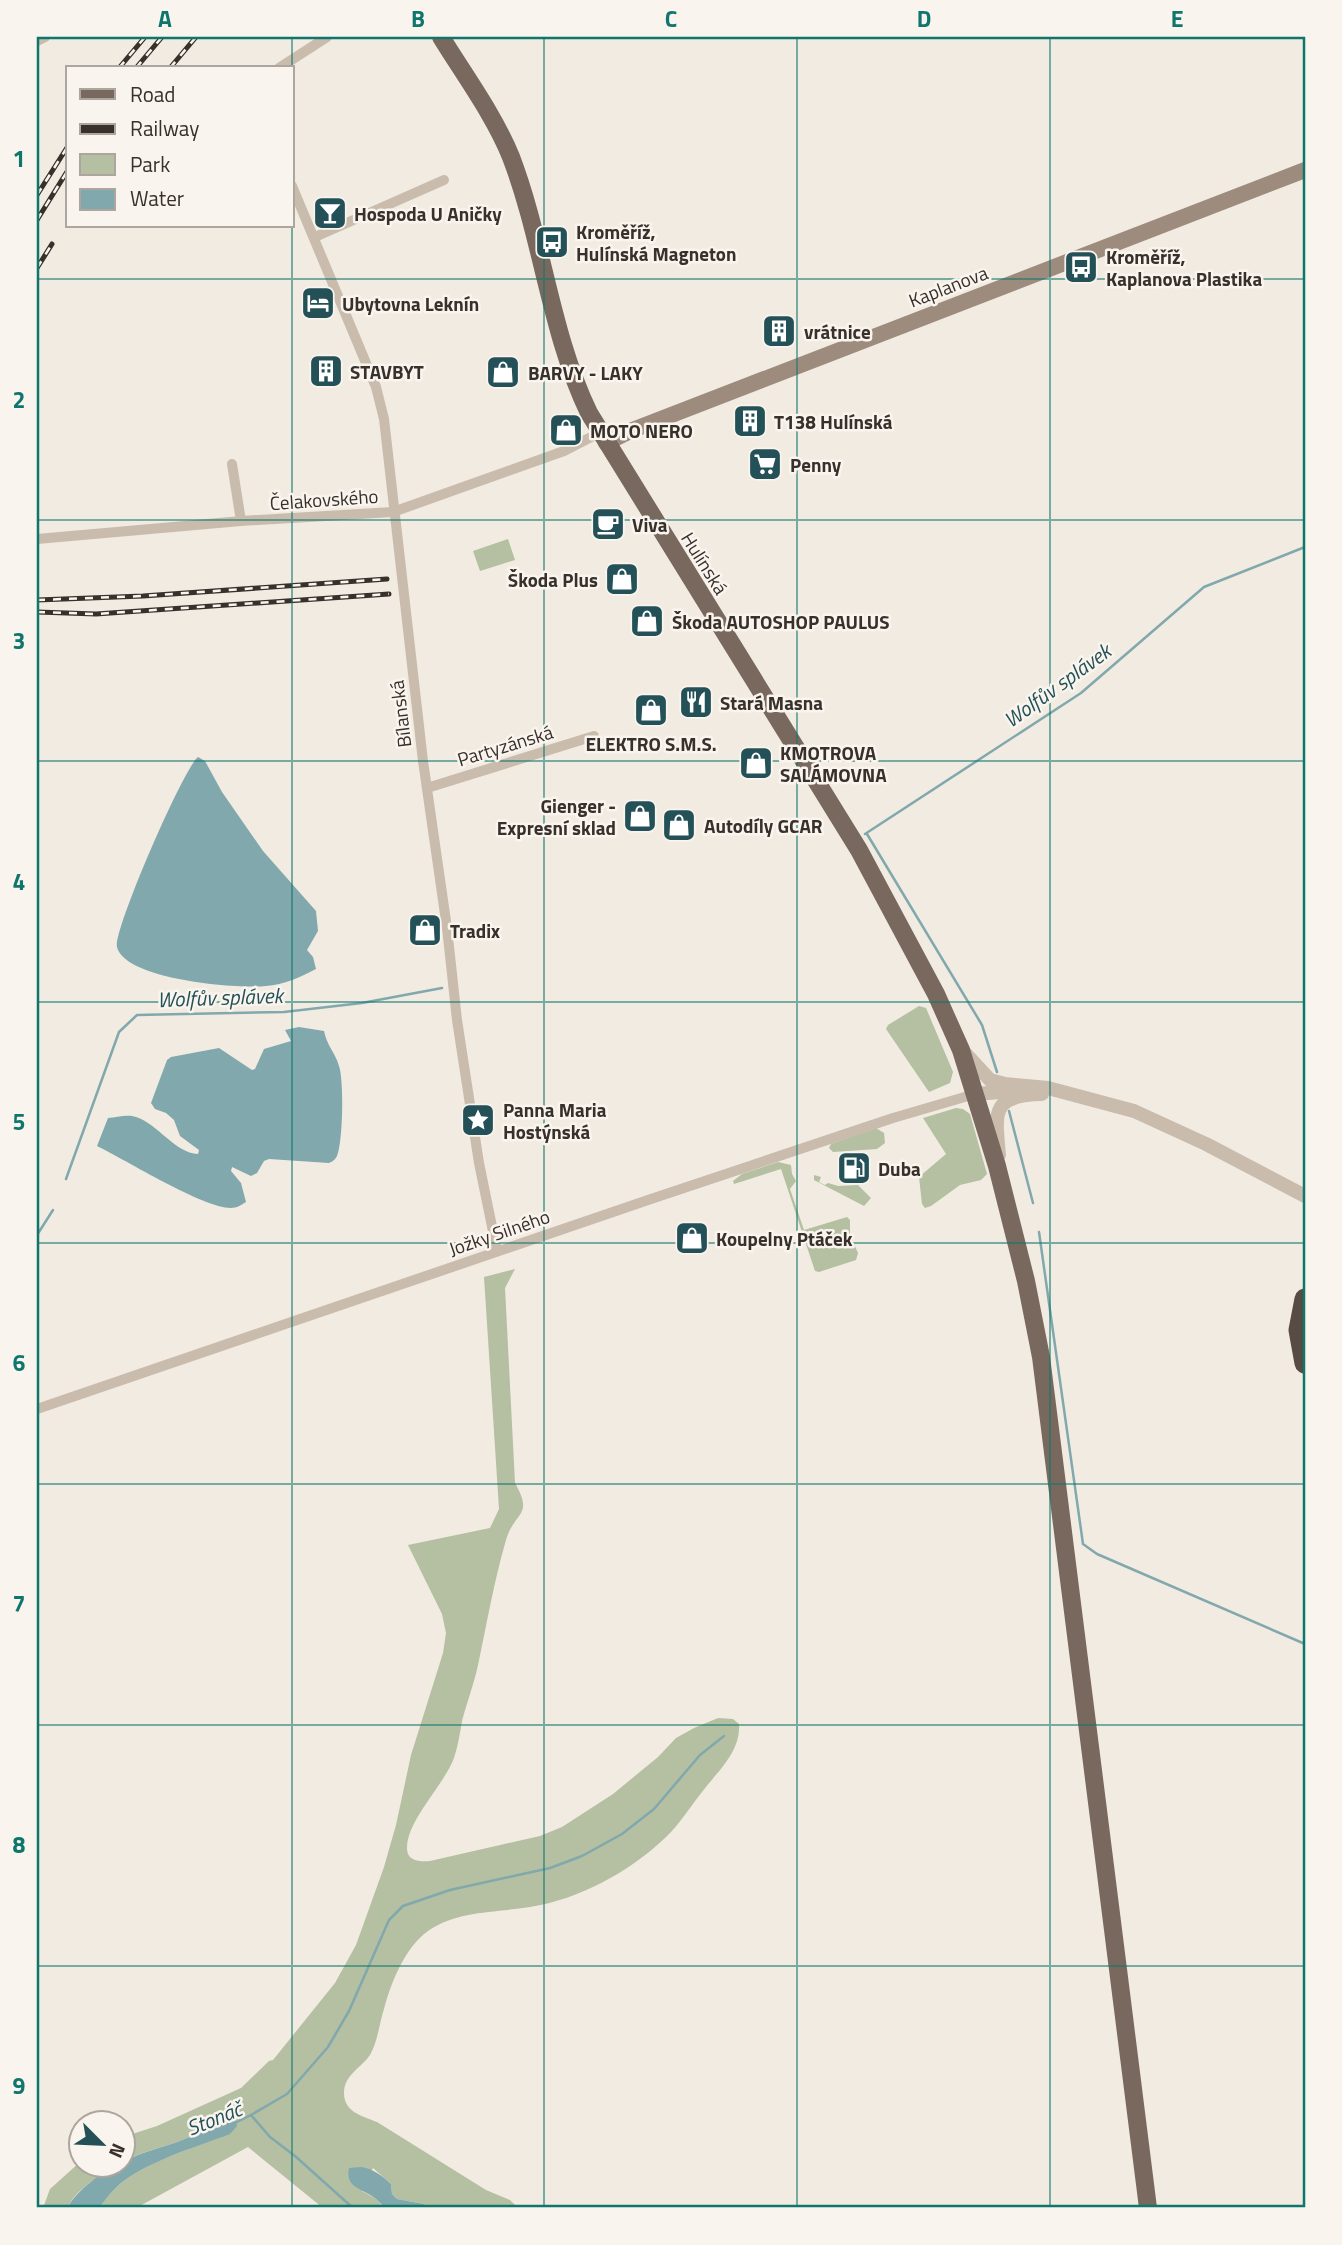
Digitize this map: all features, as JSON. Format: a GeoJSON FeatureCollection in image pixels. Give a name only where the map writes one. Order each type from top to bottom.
{"type":"FeatureCollection","features":[{"type":"Feature","properties":{"kind":"highway"},"geometry":{"type":"LineString","coordinates":[[1305,1299],[1299,1330],[1305,1363]]}},
{"type":"Feature","properties":{"kind":"main road","name":"Hulínská"},"geometry":{"type":"LineString","coordinates":[[441,37],[489,114],[511,157],[534,230],[560,337],[579,392],[603,438],[859,850],[925,971],[961,1049],[1001,1180],[1026,1281],[1046,1385],[1148,2208]]}},
{"type":"Feature","properties":{"kind":"main road","name":"Kaplanova"},"geometry":{"type":"LineString","coordinates":[[603,438],[634,429],[1305,170]]}},
{"type":"Feature","properties":{"kind":"street"},"geometry":{"type":"LineString","coordinates":[[37,41],[46,37]]}},
{"type":"Feature","properties":{"kind":"street"},"geometry":{"type":"LineString","coordinates":[[282,66],[327,37]]}},
{"type":"Feature","properties":{"kind":"street"},"geometry":{"type":"LineString","coordinates":[[315,237],[444,180]]}},
{"type":"Feature","properties":{"kind":"street","name":"Bílanská"},"geometry":{"type":"LineString","coordinates":[[294,190],[376,387],[384,419],[426,788],[467,1091],[497,1251]]}},
{"type":"Feature","properties":{"kind":"street","name":"Čelakovského"},"geometry":{"type":"LineString","coordinates":[[37,539],[393,512],[603,438]]}},
{"type":"Feature","properties":{"kind":"street"},"geometry":{"type":"LineString","coordinates":[[232,464],[241,522]]}},
{"type":"Feature","properties":{"kind":"street","name":"Partyzánská"},"geometry":{"type":"LineString","coordinates":[[426,788],[594,736]]}},
{"type":"Feature","properties":{"kind":"street"},"geometry":{"type":"LineString","coordinates":[[961,1049],[990,1080],[1005,1084],[1038,1086],[1121,1107],[1167,1125],[1305,1196]]}},
{"type":"Feature","properties":{"kind":"street"},"geometry":{"type":"LineString","coordinates":[[975,1094],[1014,1090],[1068,1094]]}},
{"type":"Feature","properties":{"kind":"street","name":"Jožky Silného"},"geometry":{"type":"LineString","coordinates":[[37,1409],[892,1118],[975,1094]]}},
{"type":"Feature","properties":{"kind":"street"},"geometry":{"type":"LineString","coordinates":[[1001,1180],[996,1122],[1004,1102],[1027,1094],[1068,1094]]}},
{"type":"Feature","properties":{"kind":"green space"},"geometry":{"type":"Polygon","coordinates":[[[508,539],[515,560],[480,571],[473,551],[508,539]]]}},
{"type":"Feature","properties":{"kind":"green space"},"geometry":{"type":"Polygon","coordinates":[[[919,1006],[926,1008],[953,1072],[950,1083],[929,1092],[886,1029],[888,1025],[919,1006]]]}},
{"type":"Feature","properties":{"kind":"green space"},"geometry":{"type":"Polygon","coordinates":[[[956,1108],[970,1114],[987,1174],[981,1180],[960,1185],[925,1208],[922,1204],[919,1177],[946,1154],[923,1118],[956,1108]]]}},
{"type":"Feature","properties":{"kind":"green space"},"geometry":{"type":"Polygon","coordinates":[[[876,1128],[884,1133],[885,1143],[877,1149],[833,1152],[829,1148],[831,1144],[876,1128]]]}},
{"type":"Feature","properties":{"kind":"green space"},"geometry":{"type":"Polygon","coordinates":[[[778,1162],[791,1165],[796,1181],[790,1189],[804,1230],[847,1217],[850,1220],[850,1235],[858,1253],[856,1260],[815,1271],[781,1169],[734,1184],[733,1181],[742,1174],[778,1162]]]}},
{"type":"Feature","properties":{"kind":"green space"},"geometry":{"type":"Polygon","coordinates":[[[814,1175],[821,1177],[819,1182],[825,1185],[858,1185],[871,1198],[864,1206],[814,1180],[814,1175]]]}},
{"type":"Feature","properties":{"kind":"green space"},"geometry":{"type":"Polygon","coordinates":[[[515,1269],[505,1288],[515,1483],[523,1508],[506,1540],[454,1758],[413,1825],[407,1852],[411,1858],[418,1861],[430,1861],[540,1836],[562,1827],[613,1794],[658,1757],[676,1738],[718,1718],[733,1719],[739,1724],[736,1744],[727,1761],[680,1822],[651,1850],[620,1873],[567,1898],[530,1907],[477,1913],[440,1924],[412,1946],[400,1966],[387,1999],[373,2050],[347,2081],[344,2093],[347,2105],[486,2190],[510,2200],[518,2208],[426,2208],[424,2204],[397,2199],[392,2194],[391,2184],[373,2168],[362,2191],[385,2208],[323,2208],[248,2147],[136,2208],[99,2208],[117,2186],[128,2178],[136,2178],[137,2173],[230,2133],[235,2119],[220,2122],[180,2141],[136,2156],[136,2133],[241,2088],[273,2060],[335,1983],[356,1945],[384,1867],[411,1755],[443,1653],[446,1633],[442,1614],[408,1545],[490,1528],[499,1509],[484,1277],[515,1269]]]}},
{"type":"Feature","properties":{"kind":"green space"},"geometry":{"type":"Polygon","coordinates":[[[66,2175],[66,2178],[97,2178],[75,2196],[68,2208],[43,2208],[50,2189],[66,2175]]]}},
{"type":"Feature","properties":{"kind":"water"},"geometry":{"type":"Polygon","coordinates":[[[198,757],[205,761],[222,792],[263,851],[316,911],[318,931],[307,950],[313,957],[316,969],[273,985],[252,987],[209,984],[160,975],[140,967],[125,958],[117,947],[126,912],[150,850],[178,790],[198,757]]]}},
{"type":"Feature","properties":{"kind":"water"},"geometry":{"type":"Polygon","coordinates":[[[299,1027],[324,1031],[339,1066],[342,1125],[339,1149],[332,1162],[269,1159],[251,1176],[232,1167],[231,1171],[241,1183],[246,1202],[231,1208],[218,1206],[184,1192],[97,1146],[108,1118],[130,1116],[152,1126],[182,1149],[198,1154],[199,1150],[180,1136],[174,1120],[155,1109],[151,1103],[167,1060],[219,1048],[252,1070],[255,1069],[264,1049],[291,1041],[285,1030],[299,1027]]]}},
{"type":"Feature","properties":{"kind":"water"},"geometry":{"type":"Polygon","coordinates":[[[225,2119],[236,2119],[237,2126],[230,2134],[176,2154],[136,2174],[136,2156],[186,2139],[225,2119]]]}},
{"type":"Feature","properties":{"kind":"water"},"geometry":{"type":"Polygon","coordinates":[[[361,2167],[381,2175],[391,2184],[392,2194],[397,2199],[424,2204],[426,2208],[385,2208],[374,2197],[351,2183],[349,2168],[361,2167]]]}},
{"type":"Feature","properties":{"kind":"water"},"geometry":{"type":"Polygon","coordinates":[[[97,2178],[128,2178],[117,2186],[99,2208],[68,2208],[97,2178]]]}},
{"type":"Feature","properties":{"kind":"waterway","name":"Wolfův splávek"},"geometry":{"type":"LineString","coordinates":[[865,834],[1081,693],[1204,587],[1305,547]]}},
{"type":"Feature","properties":{"kind":"waterway"},"geometry":{"type":"LineString","coordinates":[[867,834],[982,1025],[997,1072]]}},
{"type":"Feature","properties":{"kind":"waterway","name":"Wolfův splávek"},"geometry":{"type":"LineString","coordinates":[[66,1179],[119,1032],[137,1015],[284,1012],[362,1003],[442,988]]}},
{"type":"Feature","properties":{"kind":"waterway"},"geometry":{"type":"LineString","coordinates":[[1009,1111],[1033,1203]]}},
{"type":"Feature","properties":{"kind":"waterway","name":"Wolfův splávek"},"geometry":{"type":"LineString","coordinates":[[37,1235],[53,1210]]}},
{"type":"Feature","properties":{"kind":"waterway"},"geometry":{"type":"LineString","coordinates":[[1039,1232],[1083,1544],[1097,1554],[1305,1644]]}},
{"type":"Feature","properties":{"kind":"waterway"},"geometry":{"type":"LineString","coordinates":[[251,2115],[287,2094],[328,2047],[349,2011],[389,1920],[403,1906],[450,1890],[550,1868],[582,1856],[622,1834],[654,1809],[700,1755],[724,1736]]}},
{"type":"Feature","properties":{"kind":"waterway","name":"Stonáč"},"geometry":{"type":"LineString","coordinates":[[237,2122],[251,2115],[270,2137],[353,2208]]}},
{"type":"Feature","properties":{"kind":"railway"},"geometry":{"type":"LineString","coordinates":[[121,66],[145,37]]}},
{"type":"Feature","properties":{"kind":"railway"},"geometry":{"type":"LineString","coordinates":[[138,66],[162,37]]}},
{"type":"Feature","properties":{"kind":"railway"},"geometry":{"type":"LineString","coordinates":[[172,66],[196,37]]}},
{"type":"Feature","properties":{"kind":"railway"},"geometry":{"type":"LineString","coordinates":[[37,195],[66,149]]}},
{"type":"Feature","properties":{"kind":"railway"},"geometry":{"type":"LineString","coordinates":[[37,220],[66,173]]}},
{"type":"Feature","properties":{"kind":"railway"},"geometry":{"type":"LineString","coordinates":[[37,268],[52,244]]}},
{"type":"Feature","properties":{"kind":"railway"},"geometry":{"type":"LineString","coordinates":[[37,600],[143,596],[387,579]]}},
{"type":"Feature","properties":{"kind":"railway"},"geometry":{"type":"LineString","coordinates":[[37,612],[96,614],[389,594]]}},
{"type":"Feature","properties":{"kind":"place","name":"Hospoda U Aničky"},"geometry":{"type":"Point","coordinates":[330,213]}},
{"type":"Feature","properties":{"kind":"place","name":"Kroměříž, Hulínská Magneton"},"geometry":{"type":"Point","coordinates":[552,242]}},
{"type":"Feature","properties":{"kind":"place","name":"Kroměříž, Kaplanova Plastika"},"geometry":{"type":"Point","coordinates":[1081,267]}},
{"type":"Feature","properties":{"kind":"place","name":"Ubytovna Leknín"},"geometry":{"type":"Point","coordinates":[318,303]}},
{"type":"Feature","properties":{"kind":"place","name":"vrátnice"},"geometry":{"type":"Point","coordinates":[779,331]}},
{"type":"Feature","properties":{"kind":"place","name":"STAVBYT"},"geometry":{"type":"Point","coordinates":[326,371]}},
{"type":"Feature","properties":{"kind":"place","name":"BARVY - LAKY"},"geometry":{"type":"Point","coordinates":[503,372]}},
{"type":"Feature","properties":{"kind":"place","name":"T138 Hulínská"},"geometry":{"type":"Point","coordinates":[750,421]}},
{"type":"Feature","properties":{"kind":"place","name":"MOTO NERO"},"geometry":{"type":"Point","coordinates":[566,430]}},
{"type":"Feature","properties":{"kind":"place","name":"Penny"},"geometry":{"type":"Point","coordinates":[765,464]}},
{"type":"Feature","properties":{"kind":"place","name":"Viva"},"geometry":{"type":"Point","coordinates":[608,524]}},
{"type":"Feature","properties":{"kind":"place","name":"Škoda Plus"},"geometry":{"type":"Point","coordinates":[622,579]}},
{"type":"Feature","properties":{"kind":"place","name":"Škoda AUTOSHOP PAULUS"},"geometry":{"type":"Point","coordinates":[647,621]}},
{"type":"Feature","properties":{"kind":"place","name":"Stará Masna"},"geometry":{"type":"Point","coordinates":[696,702]}},
{"type":"Feature","properties":{"kind":"place","name":"ELEKTRO S.M.S."},"geometry":{"type":"Point","coordinates":[651,710]}},
{"type":"Feature","properties":{"kind":"place","name":"KMOTROVA SALÁMOVNA"},"geometry":{"type":"Point","coordinates":[756,763]}},
{"type":"Feature","properties":{"kind":"place","name":"Gienger - Expresní sklad"},"geometry":{"type":"Point","coordinates":[640,816]}},
{"type":"Feature","properties":{"kind":"place","name":"Autodíly GCAR"},"geometry":{"type":"Point","coordinates":[679,825]}},
{"type":"Feature","properties":{"kind":"place","name":"Tradix"},"geometry":{"type":"Point","coordinates":[425,930]}},
{"type":"Feature","properties":{"kind":"place","name":"Panna Maria Hostýnská"},"geometry":{"type":"Point","coordinates":[478,1120]}},
{"type":"Feature","properties":{"kind":"place","name":"Duba"},"geometry":{"type":"Point","coordinates":[854,1168]}},
{"type":"Feature","properties":{"kind":"place","name":"Koupelny Ptáček"},"geometry":{"type":"Point","coordinates":[692,1238]}}]}
